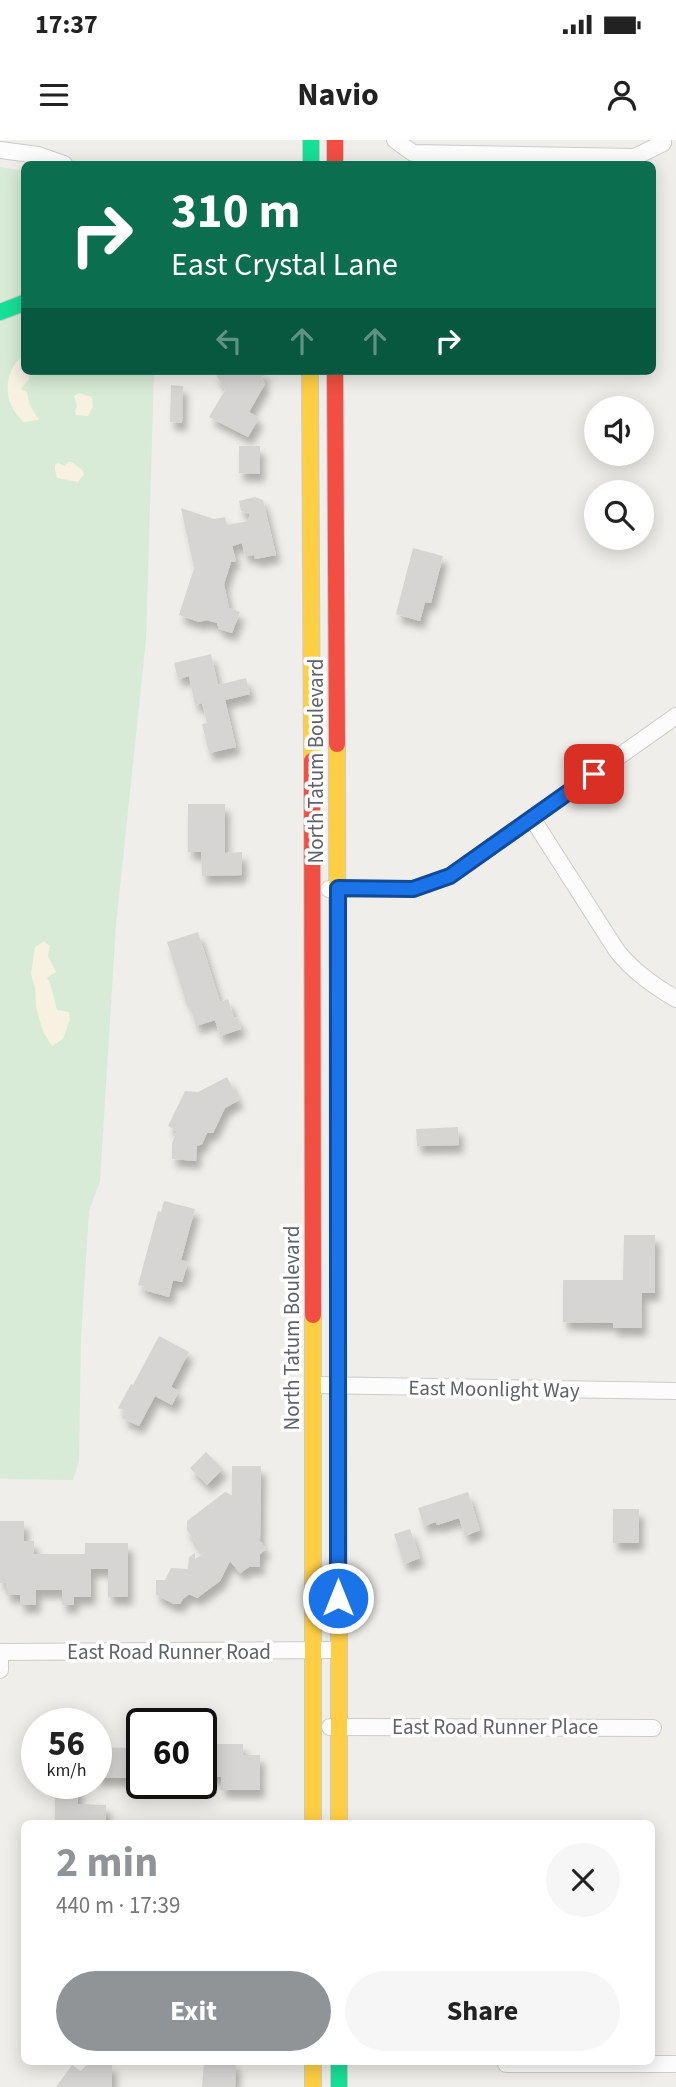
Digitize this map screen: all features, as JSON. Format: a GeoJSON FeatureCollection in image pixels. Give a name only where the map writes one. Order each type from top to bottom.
{"type":"FeatureCollection","features":[{"type":"Feature","properties":{"kind":"main road"},"geometry":{"type":"LineString","coordinates":[[311,140],[311,161]]}},
{"type":"Feature","properties":{"kind":"main road"},"geometry":{"type":"LineString","coordinates":[[335,140],[335,161]]}},
{"type":"Feature","properties":{"kind":"main road"},"geometry":{"type":"LineString","coordinates":[[0,312],[21,304]]}},
{"type":"Feature","properties":{"kind":"main road","name":"North Tatum Boulevard"},"geometry":{"type":"LineString","coordinates":[[310,375],[313,1820]]}},
{"type":"Feature","properties":{"kind":"main road","name":"North Tatum Boulevard"},"geometry":{"type":"LineString","coordinates":[[335,375],[338,1820]]}},
{"type":"Feature","properties":{"kind":"main road"},"geometry":{"type":"LineString","coordinates":[[313,2065],[313,2087]]}},
{"type":"Feature","properties":{"kind":"main road"},"geometry":{"type":"LineString","coordinates":[[339,2065],[340,2087]]}},
{"type":"Feature","properties":{"kind":"street"},"geometry":{"type":"LineString","coordinates":[[395,140],[413,153],[537,148],[635,157],[665,142]]}},
{"type":"Feature","properties":{"kind":"street"},"geometry":{"type":"LineString","coordinates":[[0,150],[37,155],[55,161]]}},
{"type":"Feature","properties":{"kind":"street"},"geometry":{"type":"LineString","coordinates":[[312,889],[413,889],[450,876],[676,716]]}},
{"type":"Feature","properties":{"kind":"street"},"geometry":{"type":"LineString","coordinates":[[532,818],[617,951],[631,968],[676,999]]}},
{"type":"Feature","properties":{"kind":"street","name":"East Moonlight Way"},"geometry":{"type":"LineString","coordinates":[[313,1385],[676,1391]]}},
{"type":"Feature","properties":{"kind":"street","name":"East Road Runner Road"},"geometry":{"type":"LineString","coordinates":[[0,1652],[338,1650]]}},
{"type":"Feature","properties":{"kind":"street"},"geometry":{"type":"LineString","coordinates":[[0,1652],[0,1670]]}},
{"type":"Feature","properties":{"kind":"street","name":"East Road Runner Place"},"geometry":{"type":"LineString","coordinates":[[313,1727],[653,1728]]}},
{"type":"Feature","properties":{"kind":"street"},"geometry":{"type":"LineString","coordinates":[[655,2064],[676,2064]]}},
{"type":"Feature","properties":{"kind":"green space"},"geometry":{"type":"Polygon","coordinates":[[[0,167],[21,170],[21,375],[154,375],[146,640],[116,925],[100,1181],[89,1211],[81,1338],[79,1462],[73,1480],[0,1479],[0,167]]]}},
{"type":"Feature","properties":{"kind":"sand"},"geometry":{"type":"Polygon","coordinates":[[[21,358],[21,375],[29,375],[21,389],[27,392],[29,403],[39,420],[23,422],[10,401],[8,381],[16,362],[21,358]]]}},
{"type":"Feature","properties":{"kind":"sand"},"geometry":{"type":"Polygon","coordinates":[[[79,393],[92,397],[93,407],[88,416],[76,415],[74,396],[79,393]]]}},
{"type":"Feature","properties":{"kind":"sand"},"geometry":{"type":"Polygon","coordinates":[[[68,462],[83,471],[84,475],[78,482],[57,478],[55,465],[58,463],[65,466],[68,462]]]}},
{"type":"Feature","properties":{"kind":"sand"},"geometry":{"type":"Polygon","coordinates":[[[44,941],[50,946],[48,956],[56,972],[47,978],[57,1010],[69,1012],[70,1019],[63,1039],[52,1046],[43,1032],[31,974],[35,947],[44,941]]]}},
{"type":"Feature","properties":{"kind":"building"},"geometry":{"type":"Polygon","coordinates":[[[216,375],[266,375],[261,377],[265,384],[249,412],[259,418],[248,437],[209,417],[225,390],[216,375]]]}},
{"type":"Feature","properties":{"kind":"building"},"geometry":{"type":"Polygon","coordinates":[[[171,385],[183,386],[182,423],[170,422],[171,385]]]}},
{"type":"Feature","properties":{"kind":"building"},"geometry":{"type":"Polygon","coordinates":[[[239,446],[260,446],[260,474],[239,473],[239,446]]]}},
{"type":"Feature","properties":{"kind":"building"},"geometry":{"type":"Polygon","coordinates":[[[255,497],[263,500],[276,555],[255,559],[254,555],[245,556],[242,543],[232,546],[236,561],[231,562],[224,584],[229,608],[240,612],[232,633],[219,629],[217,623],[207,620],[199,622],[179,615],[194,568],[181,508],[214,519],[225,517],[227,525],[248,521],[250,514],[241,511],[239,501],[255,497]]]}},
{"type":"Feature","properties":{"kind":"building"},"geometry":{"type":"Polygon","coordinates":[[[413,548],[443,556],[431,603],[425,602],[420,621],[396,614],[413,548]]]}},
{"type":"Feature","properties":{"kind":"building"},"geometry":{"type":"Polygon","coordinates":[[[211,654],[218,685],[246,678],[250,694],[225,700],[236,747],[209,753],[202,724],[207,723],[202,703],[195,705],[189,676],[178,679],[174,663],[211,654]]]}},
{"type":"Feature","properties":{"kind":"building"},"geometry":{"type":"Polygon","coordinates":[[[188,804],[225,804],[225,853],[242,852],[242,875],[202,876],[201,852],[188,852],[188,804]]]}},
{"type":"Feature","properties":{"kind":"building"},"geometry":{"type":"Polygon","coordinates":[[[198,932],[220,1002],[228,999],[241,1029],[220,1036],[215,1020],[196,1026],[167,942],[198,932]]]}},
{"type":"Feature","properties":{"kind":"building"},"geometry":{"type":"Polygon","coordinates":[[[227,1077],[239,1100],[225,1108],[213,1133],[207,1133],[202,1144],[197,1146],[196,1161],[172,1159],[172,1143],[177,1131],[168,1126],[185,1091],[198,1092],[227,1077]]]}},
{"type":"Feature","properties":{"kind":"building"},"geometry":{"type":"Polygon","coordinates":[[[458,1127],[459,1145],[417,1146],[416,1129],[458,1127]]]}},
{"type":"Feature","properties":{"kind":"building"},"geometry":{"type":"Polygon","coordinates":[[[164,1201],[195,1209],[181,1260],[188,1262],[182,1282],[173,1280],[169,1297],[144,1290],[145,1287],[138,1285],[158,1211],[161,1212],[164,1201]]]}},
{"type":"Feature","properties":{"kind":"building"},"geometry":{"type":"Polygon","coordinates":[[[624,1235],[655,1235],[655,1293],[642,1293],[642,1328],[613,1328],[613,1323],[563,1322],[563,1280],[623,1280],[624,1235]]]}},
{"type":"Feature","properties":{"kind":"building"},"geometry":{"type":"Polygon","coordinates":[[[159,1336],[189,1352],[171,1387],[179,1391],[172,1405],[155,1396],[139,1426],[122,1418],[126,1411],[118,1408],[159,1336]]]}},
{"type":"Feature","properties":{"kind":"building"},"geometry":{"type":"Polygon","coordinates":[[[206,1452],[223,1469],[207,1485],[190,1468],[206,1452]]]}},
{"type":"Feature","properties":{"kind":"building"},"geometry":{"type":"Polygon","coordinates":[[[232,1466],[261,1466],[260,1541],[266,1549],[260,1554],[260,1567],[249,1567],[240,1573],[230,1561],[220,1581],[197,1598],[189,1594],[180,1604],[174,1604],[156,1595],[156,1580],[165,1580],[171,1568],[188,1569],[189,1557],[195,1553],[195,1559],[203,1554],[187,1530],[187,1521],[225,1492],[232,1495],[232,1466]]]}},
{"type":"Feature","properties":{"kind":"building"},"geometry":{"type":"Polygon","coordinates":[[[468,1492],[480,1530],[465,1536],[459,1518],[424,1526],[418,1508],[468,1492]]]}},
{"type":"Feature","properties":{"kind":"building"},"geometry":{"type":"Polygon","coordinates":[[[613,1509],[639,1509],[639,1543],[613,1543],[613,1509]]]}},
{"type":"Feature","properties":{"kind":"building"},"geometry":{"type":"Polygon","coordinates":[[[0,1521],[24,1521],[24,1541],[34,1541],[34,1554],[85,1554],[85,1543],[128,1543],[128,1597],[108,1597],[108,1569],[91,1569],[91,1597],[74,1597],[74,1605],[62,1605],[62,1590],[36,1590],[36,1605],[20,1605],[20,1595],[6,1595],[6,1583],[0,1583],[0,1521]]]}},
{"type":"Feature","properties":{"kind":"building"},"geometry":{"type":"Polygon","coordinates":[[[410,1529],[420,1558],[404,1564],[394,1534],[410,1529]]]}},
{"type":"Feature","properties":{"kind":"building"},"geometry":{"type":"Polygon","coordinates":[[[217,1744],[243,1744],[243,1755],[260,1755],[260,1790],[221,1790],[221,1777],[217,1777],[217,1744]]]}},
{"type":"Feature","properties":{"kind":"building"},"geometry":{"type":"Polygon","coordinates":[[[112,1747],[126,1748],[126,1778],[112,1778],[112,1747]]]}},
{"type":"Feature","properties":{"kind":"building"},"geometry":{"type":"Polygon","coordinates":[[[55,1799],[78,1799],[78,1804],[106,1805],[106,1820],[55,1820],[55,1799]]]}},
{"type":"Feature","properties":{"kind":"building"},"geometry":{"type":"Polygon","coordinates":[[[72,2065],[81,2071],[86,2065],[112,2065],[112,2087],[56,2087],[72,2065]]]}},
{"type":"Feature","properties":{"kind":"building"},"geometry":{"type":"Polygon","coordinates":[[[204,2065],[236,2065],[235,2087],[202,2087],[204,2065]]]}},
{"type":"Feature","properties":{"kind":"traffic: fast"},"geometry":{"type":"LineString","coordinates":[[311,140],[311,161]]}},
{"type":"Feature","properties":{"kind":"traffic: fast"},"geometry":{"type":"LineString","coordinates":[[0,312],[21,304]]}},
{"type":"Feature","properties":{"kind":"traffic: fast"},"geometry":{"type":"LineString","coordinates":[[338,1336],[339,1622]]}},
{"type":"Feature","properties":{"kind":"traffic: fast"},"geometry":{"type":"LineString","coordinates":[[339,2065],[339,2087]]}},
{"type":"Feature","properties":{"kind":"traffic: slow"},"geometry":{"type":"LineString","coordinates":[[310,375],[312,761]]}},
{"type":"Feature","properties":{"kind":"traffic: slow"},"geometry":{"type":"LineString","coordinates":[[337,744],[338,1336]]}},
{"type":"Feature","properties":{"kind":"traffic: slow"},"geometry":{"type":"LineString","coordinates":[[313,1315],[313,1820]]}},
{"type":"Feature","properties":{"kind":"traffic: slow"},"geometry":{"type":"LineString","coordinates":[[339,1622],[339,1820]]}},
{"type":"Feature","properties":{"kind":"traffic: slow"},"geometry":{"type":"LineString","coordinates":[[313,2065],[313,2087]]}},
{"type":"Feature","properties":{"kind":"traffic: jam"},"geometry":{"type":"LineString","coordinates":[[335,140],[335,161]]}},
{"type":"Feature","properties":{"kind":"traffic: jam"},"geometry":{"type":"LineString","coordinates":[[335,375],[337,744]]}},
{"type":"Feature","properties":{"kind":"traffic: jam"},"geometry":{"type":"LineString","coordinates":[[312,761],[313,1315]]}},
{"type":"Feature","properties":{"kind":"route"},"geometry":{"type":"LineString","coordinates":[[338,1598],[338,888],[413,889],[450,876],[594,774]]}}]}
